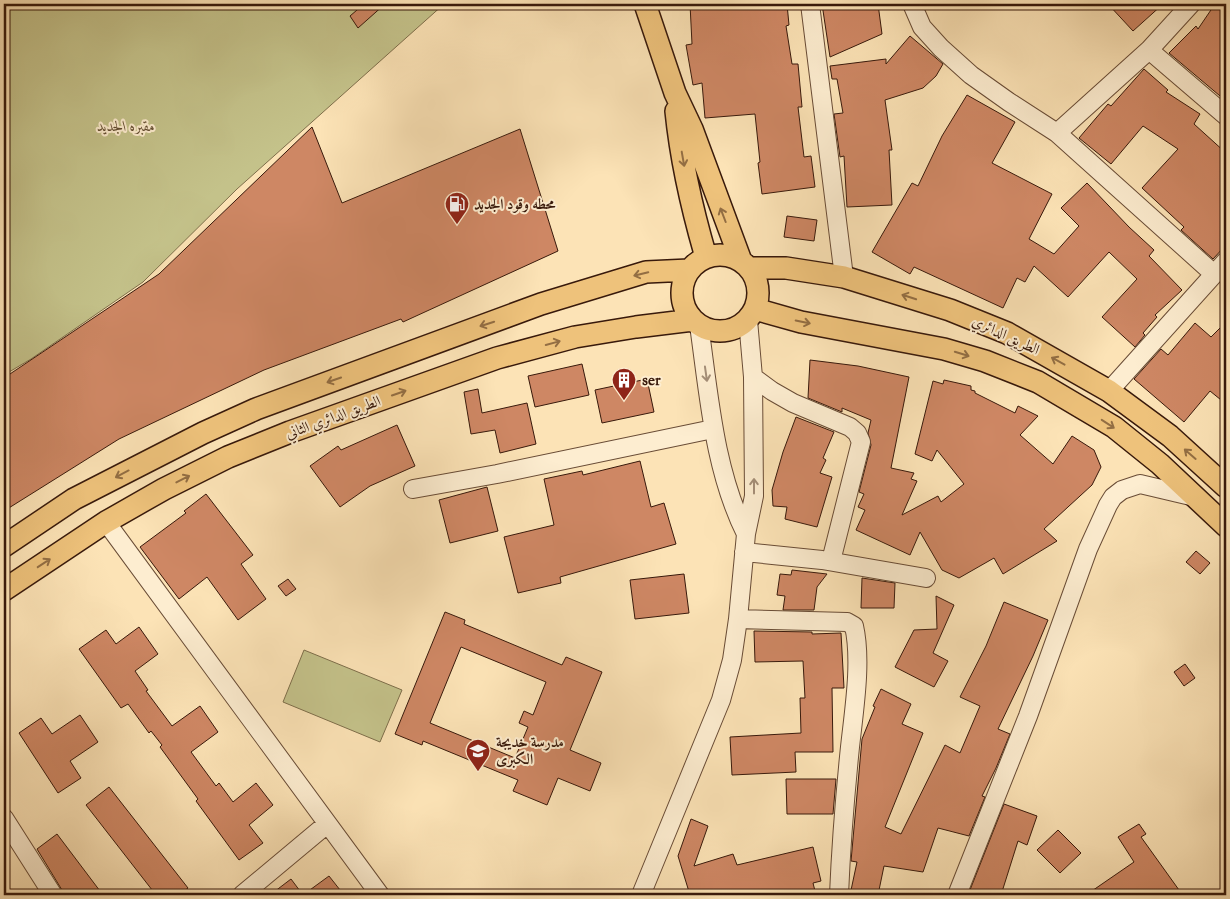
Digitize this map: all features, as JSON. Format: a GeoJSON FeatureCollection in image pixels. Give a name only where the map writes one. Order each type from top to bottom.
{"type":"FeatureCollection","features":[{"type":"Feature","properties":{"kind":"main road"},"geometry":{"type":"LineString","coordinates":[[645,4],[674,93],[692,130],[745,264],[756,281],[759,295],[752,315],[737,328],[725,332],[711,331],[696,323],[685,309],[682,295],[683,282],[698,263],[674,93]]}},
{"type":"Feature","properties":{"kind":"main road"},"geometry":{"type":"LineString","coordinates":[[4,546],[74,499],[195,437],[256,409],[541,304],[646,272],[698,263],[724,255],[745,264]]}},
{"type":"Feature","properties":{"kind":"main road","name":"الطريق الدائري"},"geometry":{"type":"LineString","coordinates":[[745,264],[844,277],[950,310],[1007,333],[1110,390],[1170,436],[1226,486]]}},
{"type":"Feature","properties":{"kind":"main road","name":"الطريق الدائري"},"geometry":{"type":"LineString","coordinates":[[752,315],[944,348],[985,361],[1038,382],[1114,428],[1160,464],[1226,526]]}},
{"type":"Feature","properties":{"kind":"main road","name":"الطريق الدائري الثاني"},"geometry":{"type":"LineString","coordinates":[[4,590],[106,522],[164,489],[228,457],[329,417],[497,358],[575,337],[636,327],[696,323]]}},
{"type":"Feature","properties":{"kind":"street"},"geometry":{"type":"LineString","coordinates":[[810,4],[844,277]]}},
{"type":"Feature","properties":{"kind":"street"},"geometry":{"type":"LineString","coordinates":[[912,4],[922,27],[941,48],[972,75],[1009,102],[1057,132],[1214,274]]}},
{"type":"Feature","properties":{"kind":"street"},"geometry":{"type":"LineString","coordinates":[[1057,132],[1149,50],[1191,4]]}},
{"type":"Feature","properties":{"kind":"street"},"geometry":{"type":"LineString","coordinates":[[1149,50],[1226,116]]}},
{"type":"Feature","properties":{"kind":"street"},"geometry":{"type":"LineString","coordinates":[[1110,390],[1226,260]]}},
{"type":"Feature","properties":{"kind":"street"},"geometry":{"type":"LineString","coordinates":[[642,895],[721,700],[732,660],[746,534],[754,496],[752,315]]}},
{"type":"Feature","properties":{"kind":"street"},"geometry":{"type":"LineString","coordinates":[[696,323],[714,429],[729,494],[734,510],[746,534]]}},
{"type":"Feature","properties":{"kind":"street"},"geometry":{"type":"LineString","coordinates":[[753,377],[793,403],[850,427],[859,437],[861,442],[830,561]]}},
{"type":"Feature","properties":{"kind":"street"},"geometry":{"type":"LineString","coordinates":[[413,489],[506,472],[714,429]]}},
{"type":"Feature","properties":{"kind":"street"},"geometry":{"type":"LineString","coordinates":[[957,895],[1028,716],[1088,549],[1113,496],[1122,490],[1140,484],[1195,497]]}},
{"type":"Feature","properties":{"kind":"street"},"geometry":{"type":"LineString","coordinates":[[106,522],[380,895]]}},
{"type":"Feature","properties":{"kind":"street"},"geometry":{"type":"LineString","coordinates":[[744,552],[830,561],[926,578]]}},
{"type":"Feature","properties":{"kind":"street"},"geometry":{"type":"LineString","coordinates":[[738,619],[847,622],[854,626],[857,655],[856,682],[839,895]]}},
{"type":"Feature","properties":{"kind":"street"},"geometry":{"type":"LineString","coordinates":[[4,818],[53,895]]}},
{"type":"Feature","properties":{"kind":"street"},"geometry":{"type":"LineString","coordinates":[[242,895],[327,824]]}},
{"type":"Feature","properties":{"kind":"green space","name":"مقبره الجديد"},"geometry":{"type":"Polygon","coordinates":[[[4,4],[444,4],[237,189],[143,282],[31,359],[4,375],[4,4]]]}},
{"type":"Feature","properties":{"kind":"green space"},"geometry":{"type":"Polygon","coordinates":[[[304,650],[402,690],[380,742],[283,702],[304,650]]]}},
{"type":"Feature","properties":{"kind":"building"},"geometry":{"type":"Polygon","coordinates":[[[364,4],[385,4],[358,28],[350,16],[364,4]]]}},
{"type":"Feature","properties":{"kind":"building"},"geometry":{"type":"Polygon","coordinates":[[[690,4],[787,4],[789,25],[786,26],[792,64],[798,64],[802,107],[798,107],[804,157],[811,156],[815,187],[762,194],[755,114],[705,118],[702,83],[693,85],[686,45],[692,44],[690,4]]]}},
{"type":"Feature","properties":{"kind":"building"},"geometry":{"type":"Polygon","coordinates":[[[822,4],[878,4],[882,34],[830,57],[822,4]]]}},
{"type":"Feature","properties":{"kind":"building"},"geometry":{"type":"Polygon","coordinates":[[[1108,4],[1163,4],[1133,31],[1108,4]]]}},
{"type":"Feature","properties":{"kind":"building"},"geometry":{"type":"Polygon","coordinates":[[[1215,4],[1226,4],[1226,101],[1169,53],[1196,26],[1198,29],[1215,4]]]}},
{"type":"Feature","properties":{"kind":"building"},"geometry":{"type":"Polygon","coordinates":[[[910,36],[943,64],[936,76],[923,88],[885,100],[892,150],[889,150],[892,205],[847,207],[844,156],[840,157],[834,114],[843,113],[837,79],[832,79],[830,66],[886,59],[886,64],[910,36]]]}},
{"type":"Feature","properties":{"kind":"building"},"geometry":{"type":"Polygon","coordinates":[[[1144,69],[1168,90],[1166,92],[1200,114],[1194,124],[1226,153],[1226,245],[1213,259],[1181,230],[1184,227],[1142,188],[1178,149],[1143,126],[1111,164],[1079,138],[1108,104],[1111,106],[1144,69]]]}},
{"type":"Feature","properties":{"kind":"building"},"geometry":{"type":"Polygon","coordinates":[[[967,95],[1015,122],[992,163],[1052,194],[1029,239],[1054,254],[1079,226],[1061,208],[1087,183],[1154,250],[1149,256],[1182,290],[1155,315],[1157,317],[1143,333],[1145,335],[1135,347],[1102,317],[1137,279],[1109,252],[1068,297],[1034,266],[1025,282],[1017,278],[1003,308],[914,267],[910,274],[872,252],[912,183],[918,186],[942,136],[967,95]]]}},
{"type":"Feature","properties":{"kind":"building"},"geometry":{"type":"Polygon","coordinates":[[[312,127],[342,203],[520,129],[558,251],[403,322],[401,319],[264,370],[119,439],[4,511],[4,378],[159,274],[312,127]]]}},
{"type":"Feature","properties":{"kind":"building"},"geometry":{"type":"Polygon","coordinates":[[[787,216],[817,220],[814,241],[784,237],[787,216]]]}},
{"type":"Feature","properties":{"kind":"building"},"geometry":{"type":"Polygon","coordinates":[[[1226,322],[1226,404],[1210,391],[1184,422],[1134,379],[1161,349],[1168,355],[1195,323],[1211,337],[1226,322]]]}},
{"type":"Feature","properties":{"kind":"building"},"geometry":{"type":"Polygon","coordinates":[[[810,360],[858,366],[909,377],[891,468],[914,473],[911,479],[917,481],[902,515],[938,496],[941,502],[964,484],[937,450],[932,461],[915,454],[933,381],[943,384],[944,380],[971,386],[971,390],[975,391],[975,393],[1015,413],[1018,406],[1038,416],[1020,435],[1053,464],[1072,436],[1094,450],[1101,467],[1092,485],[1044,529],[1057,541],[1003,574],[994,558],[959,578],[942,570],[920,532],[910,555],[856,530],[865,510],[858,507],[864,494],[859,492],[871,445],[868,433],[871,420],[842,408],[842,412],[808,398],[810,360]]]}},
{"type":"Feature","properties":{"kind":"building"},"geometry":{"type":"Polygon","coordinates":[[[582,364],[589,395],[535,407],[528,376],[582,364]]]}},
{"type":"Feature","properties":{"kind":"building","name":"ser"},"geometry":{"type":"Polygon","coordinates":[[[647,379],[654,412],[602,423],[595,390],[647,379]]]}},
{"type":"Feature","properties":{"kind":"building"},"geometry":{"type":"Polygon","coordinates":[[[478,389],[482,413],[527,403],[536,444],[500,453],[495,430],[471,434],[464,392],[478,389]]]}},
{"type":"Feature","properties":{"kind":"building"},"geometry":{"type":"Polygon","coordinates":[[[796,417],[834,432],[823,458],[826,460],[820,473],[832,477],[817,527],[785,519],[787,507],[773,506],[772,490],[796,417]]]}},
{"type":"Feature","properties":{"kind":"building"},"geometry":{"type":"Polygon","coordinates":[[[397,425],[415,466],[370,486],[340,507],[310,466],[338,446],[341,450],[397,425]]]}},
{"type":"Feature","properties":{"kind":"building"},"geometry":{"type":"Polygon","coordinates":[[[640,461],[651,507],[664,503],[676,544],[560,577],[561,583],[518,593],[504,537],[554,525],[544,479],[582,471],[583,475],[640,461]]]}},
{"type":"Feature","properties":{"kind":"building"},"geometry":{"type":"Polygon","coordinates":[[[487,487],[498,531],[450,543],[439,500],[487,487]]]}},
{"type":"Feature","properties":{"kind":"building"},"geometry":{"type":"Polygon","coordinates":[[[206,494],[253,555],[241,564],[266,599],[238,620],[207,577],[179,599],[140,547],[186,513],[184,511],[206,494]]]}},
{"type":"Feature","properties":{"kind":"building"},"geometry":{"type":"Polygon","coordinates":[[[1196,551],[1210,563],[1200,574],[1186,562],[1196,551]]]}},
{"type":"Feature","properties":{"kind":"building"},"geometry":{"type":"Polygon","coordinates":[[[792,570],[827,574],[817,587],[814,610],[783,610],[785,596],[777,595],[780,574],[791,575],[792,570]]]}},
{"type":"Feature","properties":{"kind":"building"},"geometry":{"type":"Polygon","coordinates":[[[684,574],[689,613],[635,619],[630,580],[684,574]]]}},
{"type":"Feature","properties":{"kind":"building"},"geometry":{"type":"Polygon","coordinates":[[[862,578],[895,583],[894,608],[861,608],[862,578]]]}},
{"type":"Feature","properties":{"kind":"building"},"geometry":{"type":"Polygon","coordinates":[[[288,579],[296,589],[286,596],[278,586],[288,579]]]}},
{"type":"Feature","properties":{"kind":"building"},"geometry":{"type":"Polygon","coordinates":[[[936,596],[954,605],[933,653],[948,661],[934,687],[895,667],[914,630],[937,629],[936,596]]]}},
{"type":"Feature","properties":{"kind":"building"},"geometry":{"type":"Polygon","coordinates":[[[1004,602],[1048,620],[998,729],[1010,734],[982,796],[985,797],[969,836],[938,828],[923,872],[884,866],[878,895],[850,895],[857,862],[851,861],[862,739],[881,689],[911,704],[902,724],[923,733],[885,827],[901,834],[945,745],[960,753],[980,706],[960,697],[986,646],[1004,602]]]}},
{"type":"Feature","properties":{"kind":"building"},"geometry":{"type":"Polygon","coordinates":[[[445,612],[465,620],[464,624],[562,665],[566,657],[602,672],[570,750],[601,763],[590,791],[558,778],[547,805],[513,791],[518,780],[423,741],[422,745],[395,734],[445,612]],[[461,647],[430,723],[515,758],[528,727],[519,723],[524,711],[533,715],[546,682],[461,647]]]}},
{"type":"Feature","properties":{"kind":"building"},"geometry":{"type":"Polygon","coordinates":[[[139,627],[158,654],[135,671],[148,690],[146,691],[172,726],[200,706],[218,732],[191,752],[216,786],[219,783],[233,802],[256,783],[273,805],[249,825],[263,843],[239,860],[196,801],[198,799],[160,747],[162,745],[151,731],[149,733],[128,704],[121,708],[79,649],[106,630],[116,644],[139,627]]]}},
{"type":"Feature","properties":{"kind":"building"},"geometry":{"type":"Polygon","coordinates":[[[754,631],[812,632],[812,634],[841,633],[844,688],[832,688],[833,752],[795,752],[796,772],[732,775],[730,737],[801,733],[800,698],[805,698],[803,661],[755,662],[754,631]]]}},
{"type":"Feature","properties":{"kind":"building"},"geometry":{"type":"Polygon","coordinates":[[[1185,664],[1195,678],[1184,686],[1174,672],[1185,664]]]}},
{"type":"Feature","properties":{"kind":"building"},"geometry":{"type":"Polygon","coordinates":[[[80,715],[98,742],[70,761],[81,778],[58,793],[19,733],[41,718],[52,734],[80,715]]]}},
{"type":"Feature","properties":{"kind":"building"},"geometry":{"type":"Polygon","coordinates":[[[786,779],[836,779],[833,814],[787,814],[786,779]]]}},
{"type":"Feature","properties":{"kind":"building"},"geometry":{"type":"Polygon","coordinates":[[[109,787],[188,888],[179,895],[156,895],[86,805],[109,787]]]}},
{"type":"Feature","properties":{"kind":"building"},"geometry":{"type":"Polygon","coordinates":[[[1004,804],[1037,816],[1027,845],[1018,841],[1001,895],[968,895],[1004,804]]]}},
{"type":"Feature","properties":{"kind":"building"},"geometry":{"type":"Polygon","coordinates":[[[691,819],[708,826],[694,866],[733,854],[737,865],[813,847],[821,881],[813,883],[816,895],[690,895],[678,856],[691,819]]]}},
{"type":"Feature","properties":{"kind":"building"},"geometry":{"type":"Polygon","coordinates":[[[1139,824],[1146,834],[1141,837],[1179,890],[1172,895],[1086,895],[1134,862],[1118,837],[1139,824]]]}},
{"type":"Feature","properties":{"kind":"building"},"geometry":{"type":"Polygon","coordinates":[[[1058,830],[1081,853],[1060,873],[1037,850],[1058,830]]]}},
{"type":"Feature","properties":{"kind":"building"},"geometry":{"type":"Polygon","coordinates":[[[57,834],[103,895],[65,895],[37,849],[57,834]]]}},
{"type":"Feature","properties":{"kind":"building"},"geometry":{"type":"Polygon","coordinates":[[[329,876],[344,895],[303,895],[329,876]]]}},
{"type":"Feature","properties":{"kind":"building"},"geometry":{"type":"Polygon","coordinates":[[[291,879],[303,895],[270,895],[291,879]]]}},
{"type":"Feature","properties":{"kind":"place","name":"محطه وقود الجديد"},"geometry":{"type":"Point","coordinates":[457,225]}},
{"type":"Feature","properties":{"kind":"place","name":"ser"},"geometry":{"type":"Point","coordinates":[624,401]}},
{"type":"Feature","properties":{"kind":"place","name":"مدرسة خديجة الكبرى"},"geometry":{"type":"Point","coordinates":[478,772]}}]}
